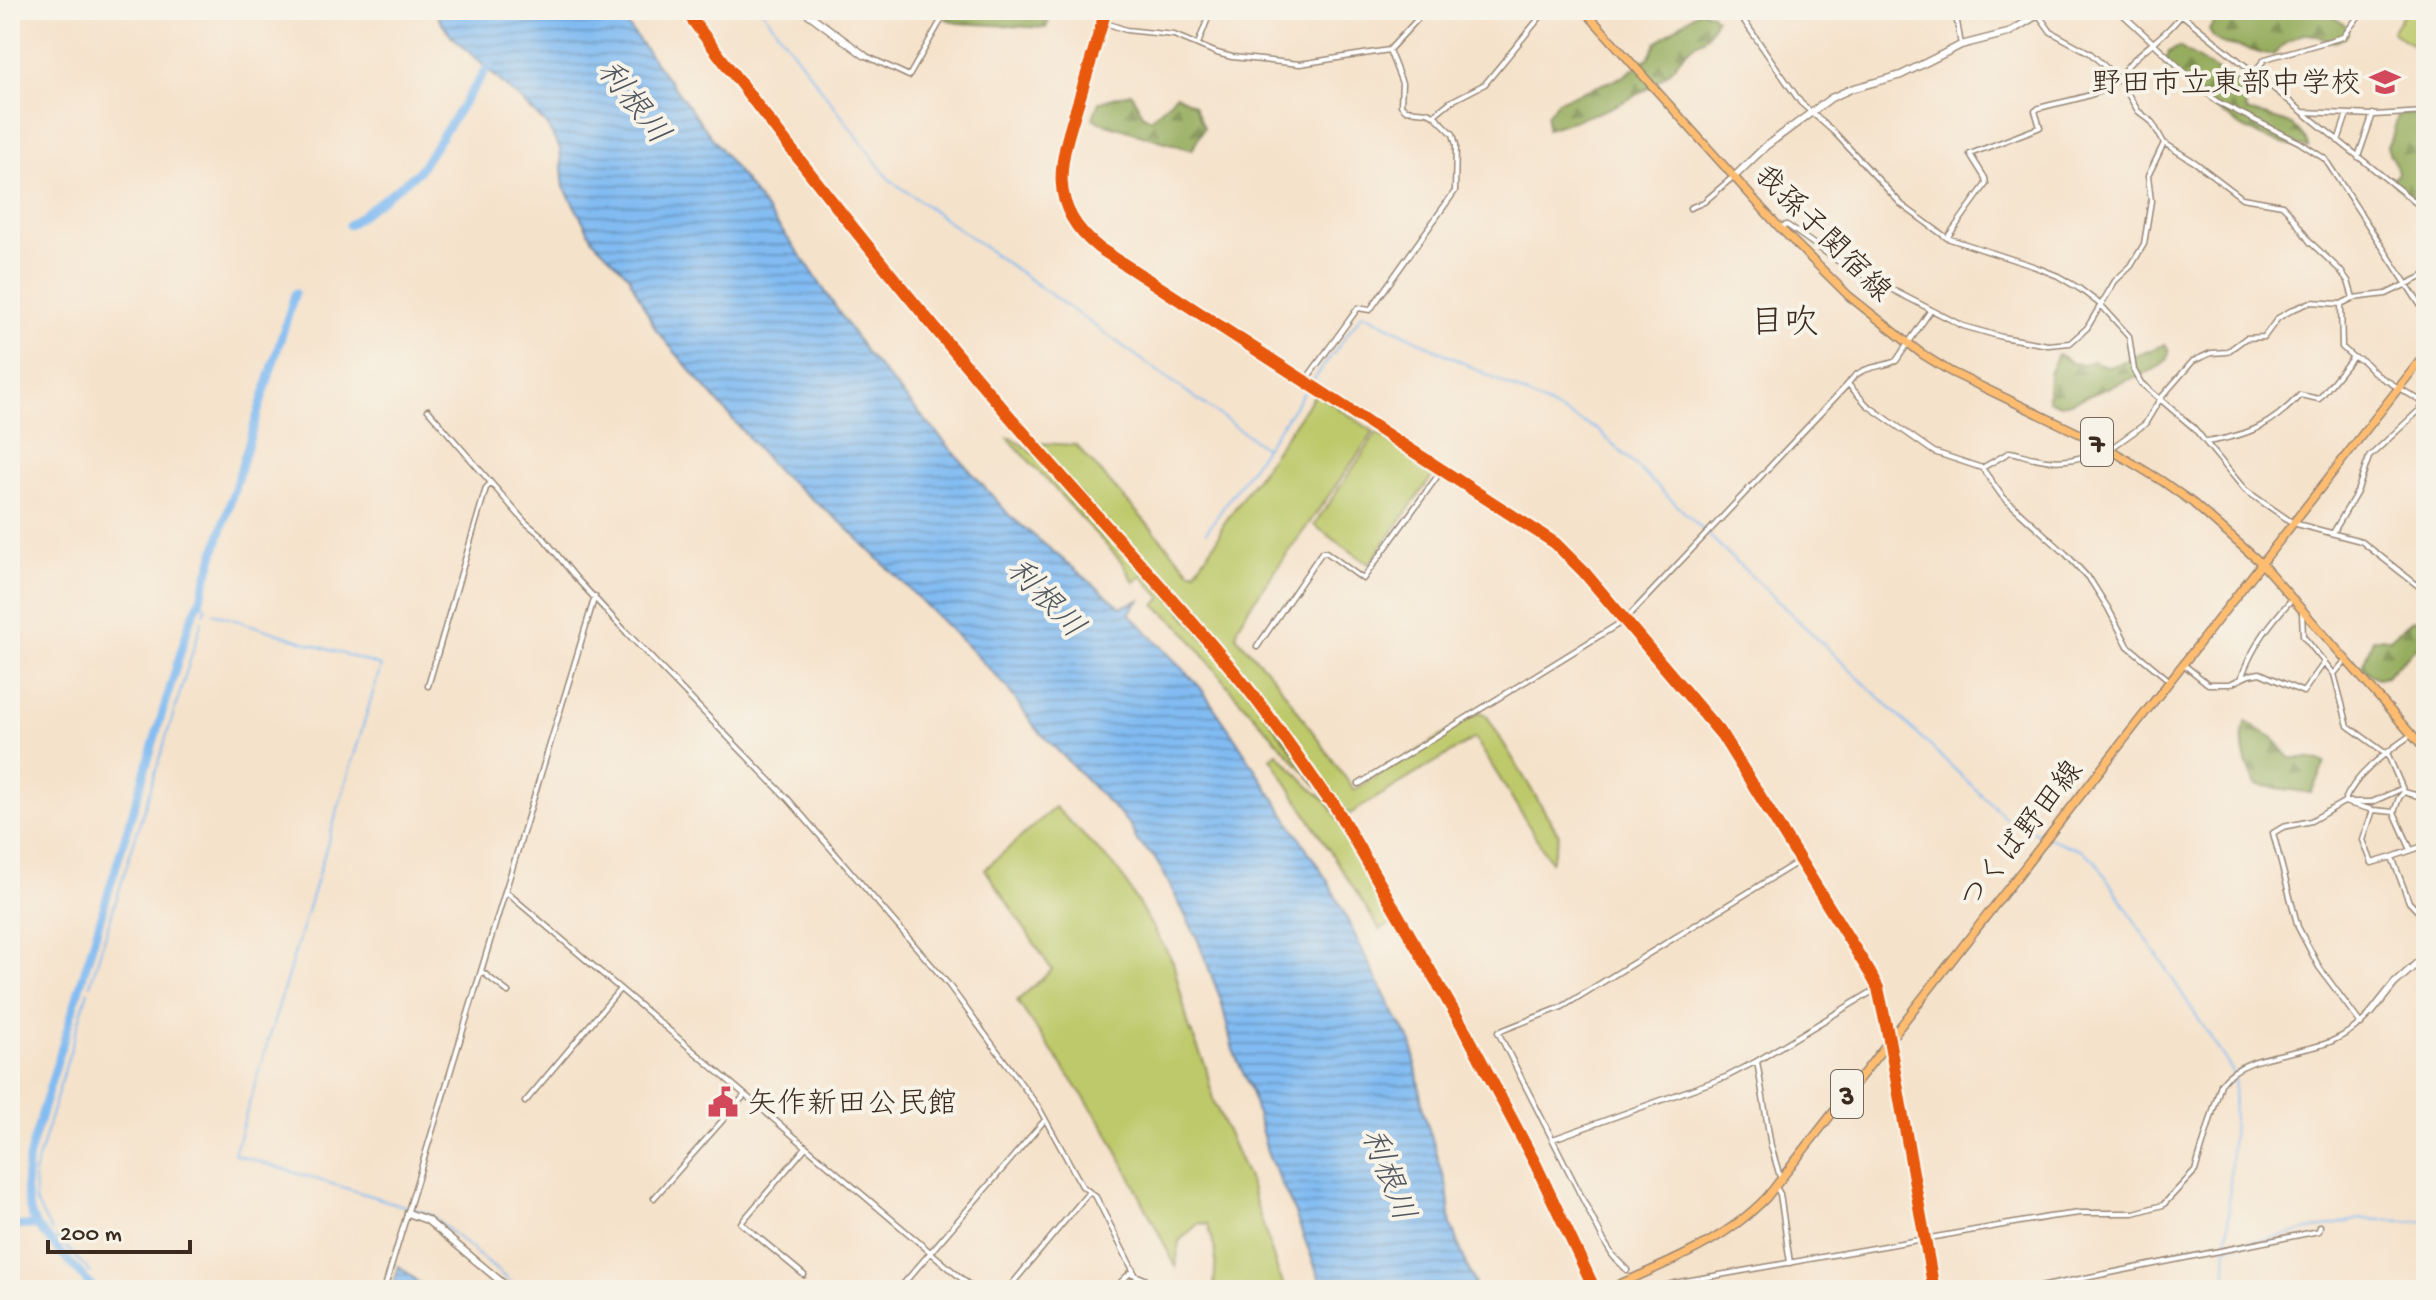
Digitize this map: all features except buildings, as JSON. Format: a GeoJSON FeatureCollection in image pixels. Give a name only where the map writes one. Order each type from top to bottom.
{"type":"FeatureCollection","features":[{"type":"Feature","properties":{"kind":"main road","name":"我孫子関宿線"},"geometry":{"type":"LineString","coordinates":[[1584,10],[1779,227],[1849,296],[1910,344],[1973,384],[2101,444],[2193,503],[2261,563],[2426,751]]}},
{"type":"Feature","properties":{"kind":"main road","name":"つくば野田線"},"geometry":{"type":"LineString","coordinates":[[1606,1290],[1707,1244],[1747,1217],[1776,1186],[2426,353]]}},
{"type":"Feature","properties":{"kind":"street"},"geometry":{"type":"LineString","coordinates":[[803,10],[864,55],[909,76],[947,10]]}},
{"type":"Feature","properties":{"kind":"street"},"geometry":{"type":"LineString","coordinates":[[1106,10],[1062,156],[1060,181],[1070,215],[1099,248],[1555,543],[1722,735],[1878,988],[1934,1290]]}},
{"type":"Feature","properties":{"kind":"street"},"geometry":{"type":"LineString","coordinates":[[1198,44],[1211,10]]}},
{"type":"Feature","properties":{"kind":"street"},"geometry":{"type":"LineString","coordinates":[[1103,22],[1126,30],[1174,35],[1232,57],[1300,64],[1389,50],[1426,10]]}},
{"type":"Feature","properties":{"kind":"street"},"geometry":{"type":"LineString","coordinates":[[1434,115],[1450,102],[1485,84],[1546,10]]}},
{"type":"Feature","properties":{"kind":"street"},"geometry":{"type":"LineString","coordinates":[[1698,10],[1727,11],[1740,15],[1811,113],[1835,133],[1902,205],[1947,238],[2058,276],[2101,305],[2129,336],[2136,377],[2207,442],[2245,490],[2293,523],[2361,541],[2426,592]]}},
{"type":"Feature","properties":{"kind":"street"},"geometry":{"type":"LineString","coordinates":[[1955,10],[1961,45]]}},
{"type":"Feature","properties":{"kind":"street"},"geometry":{"type":"LineString","coordinates":[[1690,208],[1704,202],[1766,146],[1851,89],[1901,75],[1961,45],[1999,36],[2046,10]]}},
{"type":"Feature","properties":{"kind":"street"},"geometry":{"type":"LineString","coordinates":[[2118,10],[2216,101],[2299,142],[2325,159],[2426,314]]}},
{"type":"Feature","properties":{"kind":"street"},"geometry":{"type":"LineString","coordinates":[[2176,10],[2184,13],[2253,73],[2426,211]]}},
{"type":"Feature","properties":{"kind":"street"},"geometry":{"type":"LineString","coordinates":[[2253,73],[2265,59],[2343,37],[2363,10]]}},
{"type":"Feature","properties":{"kind":"street"},"geometry":{"type":"LineString","coordinates":[[2036,13],[2051,32],[2090,53],[2119,79],[2138,111],[2152,122],[2164,143],[2242,198],[2282,205],[2310,242],[2340,270],[2348,281],[2353,298]]}},
{"type":"Feature","properties":{"kind":"street"},"geometry":{"type":"LineString","coordinates":[[1947,238],[1986,184],[1970,154],[2040,127],[2035,111],[2039,108],[2106,88],[2119,79],[2129,64],[2184,13]]}},
{"type":"Feature","properties":{"kind":"street"},"geometry":{"type":"LineString","coordinates":[[1309,384],[1358,308],[1370,310],[1455,194],[1455,139],[1434,115],[1406,110],[1401,105],[1402,83],[1389,50]]}},
{"type":"Feature","properties":{"kind":"street"},"geometry":{"type":"LineString","coordinates":[[2301,111],[2347,114],[2426,112]]}},
{"type":"Feature","properties":{"kind":"street"},"geometry":{"type":"LineString","coordinates":[[2338,141],[2347,114]]}},
{"type":"Feature","properties":{"kind":"street"},"geometry":{"type":"LineString","coordinates":[[2358,157],[2373,114]]}},
{"type":"Feature","properties":{"kind":"street"},"geometry":{"type":"LineString","coordinates":[[1779,227],[1787,225],[1842,264],[1963,326],[2048,345],[2070,343],[2078,338],[2115,281],[2131,266],[2144,244],[2151,201],[2148,176],[2164,143]]}},
{"type":"Feature","properties":{"kind":"street"},"geometry":{"type":"LineString","coordinates":[[2426,233],[2422,238],[2426,242]]}},
{"type":"Feature","properties":{"kind":"street"},"geometry":{"type":"LineString","coordinates":[[2110,449],[2145,424],[2160,399],[2193,361],[2211,353],[2227,352],[2246,338],[2264,337],[2278,318],[2294,309],[2319,302],[2341,304],[2353,298],[2386,294],[2426,275]]}},
{"type":"Feature","properties":{"kind":"street"},"geometry":{"type":"LineString","coordinates":[[2333,533],[2357,492],[2369,457],[2426,404],[2377,375],[2342,347],[2341,304]]}},
{"type":"Feature","properties":{"kind":"street"},"geometry":{"type":"LineString","coordinates":[[1359,784],[1625,620],[1861,370],[1896,361],[1931,310]]}},
{"type":"Feature","properties":{"kind":"street"},"geometry":{"type":"LineString","coordinates":[[2207,442],[2242,434],[2269,423],[2300,395],[2319,399],[2353,357]]}},
{"type":"Feature","properties":{"kind":"street"},"geometry":{"type":"LineString","coordinates":[[1848,384],[1867,405],[1934,452],[1982,468],[2002,496],[2091,581],[2128,646],[2170,681]]}},
{"type":"Feature","properties":{"kind":"street"},"geometry":{"type":"LineString","coordinates":[[428,410],[627,633],[758,767],[948,984],[1039,1108],[1082,1186],[1096,1197],[1143,1290]]}},
{"type":"Feature","properties":{"kind":"street"},"geometry":{"type":"LineString","coordinates":[[1982,468],[2010,452],[2037,459],[2066,460],[2092,453],[2101,444]]}},
{"type":"Feature","properties":{"kind":"street"},"geometry":{"type":"LineString","coordinates":[[1257,647],[1322,552],[1363,579],[1442,470]]}},
{"type":"Feature","properties":{"kind":"street"},"geometry":{"type":"LineString","coordinates":[[428,686],[486,488],[491,483]]}},
{"type":"Feature","properties":{"kind":"street"},"geometry":{"type":"LineString","coordinates":[[384,1290],[595,596]]}},
{"type":"Feature","properties":{"kind":"street"},"geometry":{"type":"LineString","coordinates":[[2241,678],[2262,631],[2293,598]]}},
{"type":"Feature","properties":{"kind":"street"},"geometry":{"type":"LineString","coordinates":[[2302,607],[2303,636],[2334,674],[2348,726],[2391,759],[2402,791],[2394,812],[2411,850]]}},
{"type":"Feature","properties":{"kind":"street"},"geometry":{"type":"LineString","coordinates":[[2334,674],[2345,661]]}},
{"type":"Feature","properties":{"kind":"street"},"geometry":{"type":"LineString","coordinates":[[2183,664],[2208,684],[2230,684],[2260,673],[2303,692],[2324,663]]}},
{"type":"Feature","properties":{"kind":"street"},"geometry":{"type":"LineString","coordinates":[[2344,802],[2348,792],[2385,753],[2411,735]]}},
{"type":"Feature","properties":{"kind":"street"},"geometry":{"type":"LineString","coordinates":[[2361,1024],[2319,967],[2298,927],[2273,833],[2283,827],[2311,821],[2344,802],[2372,802],[2402,791],[2426,798]]}},
{"type":"Feature","properties":{"kind":"street"},"geometry":{"type":"LineString","coordinates":[[2344,802],[2394,812]]}},
{"type":"Feature","properties":{"kind":"street"},"geometry":{"type":"LineString","coordinates":[[2373,810],[2363,840],[2372,863],[2426,845]]}},
{"type":"Feature","properties":{"kind":"street"},"geometry":{"type":"LineString","coordinates":[[2392,857],[2409,902],[2426,920]]}},
{"type":"Feature","properties":{"kind":"street"},"geometry":{"type":"LineString","coordinates":[[1627,1270],[1613,1256],[1498,1032],[1552,1013],[1801,860]]}},
{"type":"Feature","properties":{"kind":"street"},"geometry":{"type":"LineString","coordinates":[[505,891],[975,1290]]}},
{"type":"Feature","properties":{"kind":"street"},"geometry":{"type":"LineString","coordinates":[[1651,1290],[1674,1283],[2049,1217],[2080,1213],[2134,1213],[2163,1205],[2195,1171],[2221,1084],[2229,1074],[2237,1068],[2330,1042],[2361,1024],[2394,984],[2426,955]]}},
{"type":"Feature","properties":{"kind":"street"},"geometry":{"type":"LineString","coordinates":[[481,971],[508,992]]}},
{"type":"Feature","properties":{"kind":"street"},"geometry":{"type":"LineString","coordinates":[[1553,1139],[1726,1077],[1878,988]]}},
{"type":"Feature","properties":{"kind":"street"},"geometry":{"type":"LineString","coordinates":[[525,1102],[620,989]]}},
{"type":"Feature","properties":{"kind":"street"},"geometry":{"type":"LineString","coordinates":[[1757,1061],[1771,1146],[1782,1179]]}},
{"type":"Feature","properties":{"kind":"street"},"geometry":{"type":"LineString","coordinates":[[654,1198],[745,1094]]}},
{"type":"Feature","properties":{"kind":"street"},"geometry":{"type":"LineString","coordinates":[[898,1290],[1044,1121]]}},
{"type":"Feature","properties":{"kind":"street"},"geometry":{"type":"LineString","coordinates":[[804,1275],[741,1223],[807,1147]]}},
{"type":"Feature","properties":{"kind":"street"},"geometry":{"type":"LineString","coordinates":[[1776,1186],[1780,1194],[1790,1263]]}},
{"type":"Feature","properties":{"kind":"street"},"geometry":{"type":"LineString","coordinates":[[1007,1290],[1089,1192]]}},
{"type":"Feature","properties":{"kind":"street"},"geometry":{"type":"LineString","coordinates":[[408,1213],[427,1220],[511,1290]]}},
{"type":"Feature","properties":{"kind":"street"},"geometry":{"type":"LineString","coordinates":[[2025,1290],[2223,1252],[2319,1231],[2320,1227]]}},
{"type":"Feature","properties":{"kind":"street"},"geometry":{"type":"LineString","coordinates":[[1113,1290],[1126,1275],[1134,1273]]}},
{"type":"Feature","properties":{"kind":"street"},"geometry":{"type":"LineString","coordinates":[[1134,1273],[1156,1290]]}},
{"type":"Feature","properties":{"kind":"green space"},"geometry":{"type":"Polygon","coordinates":[[[950,10],[1053,10],[1046,28],[958,23],[946,19],[950,10]]]}},
{"type":"Feature","properties":{"kind":"green space"},"geometry":{"type":"Polygon","coordinates":[[[1700,10],[1711,13],[1716,19],[1712,28],[1657,81],[1613,107],[1547,129],[1547,115],[1558,101],[1624,76],[1649,57],[1657,42],[1700,10]]]}},
{"type":"Feature","properties":{"kind":"green space"},"geometry":{"type":"Polygon","coordinates":[[[2216,10],[2323,10],[2348,27],[2347,35],[2330,41],[2311,34],[2300,35],[2273,55],[2266,54],[2216,40],[2209,30],[2218,15],[2216,10]]]}},
{"type":"Feature","properties":{"kind":"green space"},"geometry":{"type":"Polygon","coordinates":[[[2406,10],[2426,10],[2426,54],[2392,32],[2406,10]]]}},
{"type":"Feature","properties":{"kind":"green space"},"geometry":{"type":"Polygon","coordinates":[[[2179,47],[2244,87],[2247,111],[2292,125],[2309,148],[2263,137],[2230,119],[2165,65],[2169,52],[2179,47]]]}},
{"type":"Feature","properties":{"kind":"green space"},"geometry":{"type":"Polygon","coordinates":[[[1131,93],[1143,115],[1151,119],[1176,95],[1194,105],[1204,127],[1192,150],[1093,118],[1099,102],[1131,93]]]}},
{"type":"Feature","properties":{"kind":"green space"},"geometry":{"type":"Polygon","coordinates":[[[2426,113],[2426,121],[2420,130],[2426,135],[2426,210],[2396,185],[2392,178],[2398,174],[2387,146],[2398,115],[2426,113]]]}},
{"type":"Feature","properties":{"kind":"green space"},"geometry":{"type":"Polygon","coordinates":[[[2165,344],[2169,351],[2168,359],[2155,369],[2070,403],[2060,405],[2048,400],[2049,374],[2058,354],[2072,363],[2092,361],[2110,367],[2165,344]]]}},
{"type":"Feature","properties":{"kind":"green space"},"geometry":{"type":"Polygon","coordinates":[[[1316,393],[1374,432],[1248,609],[1236,636],[1276,680],[1354,790],[1479,713],[1487,716],[1559,835],[1551,862],[1475,738],[1348,815],[1333,793],[1323,790],[1245,683],[1234,663],[1215,648],[1147,566],[1128,550],[1127,545],[1055,469],[1053,462],[1036,443],[1076,445],[1190,571],[1195,571],[1216,542],[1223,525],[1316,393]]]}},
{"type":"Feature","properties":{"kind":"green space"},"geometry":{"type":"Polygon","coordinates":[[[1377,433],[1436,471],[1369,564],[1314,525],[1377,433]]]}},
{"type":"Feature","properties":{"kind":"green space"},"geometry":{"type":"Polygon","coordinates":[[[1008,438],[1049,464],[1163,589],[1243,684],[1318,787],[1230,689],[1182,628],[1155,605],[1162,598],[1142,576],[1134,582],[1121,561],[1008,438]]]}},
{"type":"Feature","properties":{"kind":"green space"},"geometry":{"type":"Polygon","coordinates":[[[2426,618],[2426,639],[2386,676],[2378,678],[2368,673],[2362,666],[2373,639],[2390,639],[2411,621],[2426,618]]]}},
{"type":"Feature","properties":{"kind":"green space"},"geometry":{"type":"Polygon","coordinates":[[[2246,722],[2273,738],[2290,758],[2308,758],[2325,763],[2311,793],[2256,785],[2244,754],[2246,722]]]}},
{"type":"Feature","properties":{"kind":"green space"},"geometry":{"type":"Polygon","coordinates":[[[1277,753],[1327,801],[1399,920],[1380,930],[1271,758],[1277,753]]]}},
{"type":"Feature","properties":{"kind":"green space"},"geometry":{"type":"Polygon","coordinates":[[[1055,807],[1119,871],[1173,962],[1189,1027],[1206,1067],[1213,1100],[1248,1178],[1279,1275],[1287,1290],[1214,1290],[1216,1253],[1208,1224],[1199,1223],[1179,1241],[1176,1267],[1106,1129],[1017,1001],[1052,970],[985,869],[1055,807]]]}},
{"type":"Feature","properties":{"kind":"water","name":"利根川"},"geometry":{"type":"Polygon","coordinates":[[[433,10],[616,10],[807,264],[866,353],[1010,516],[1121,607],[1140,600],[1129,613],[1200,687],[1235,738],[1329,883],[1392,1010],[1412,1043],[1423,1110],[1447,1187],[1451,1226],[1477,1290],[1324,1290],[1292,1206],[1268,1155],[1251,1091],[1233,1050],[1221,1000],[1197,938],[1154,857],[1137,841],[1130,825],[1035,727],[1005,685],[843,524],[777,471],[656,330],[628,275],[594,241],[564,187],[560,149],[546,124],[451,35],[433,10]]]}},
{"type":"Feature","properties":{"kind":"water"},"geometry":{"type":"Polygon","coordinates":[[[399,1266],[427,1290],[392,1290],[399,1266]]]}},
{"type":"Feature","properties":{"kind":"waterway"},"geometry":{"type":"LineString","coordinates":[[762,10],[889,179],[1264,447]]}},
{"type":"Feature","properties":{"kind":"waterway"},"geometry":{"type":"LineString","coordinates":[[349,225],[418,172],[493,59]]}},
{"type":"Feature","properties":{"kind":"waterway"},"geometry":{"type":"LineString","coordinates":[[36,1225],[26,1188],[31,1149],[190,621],[200,600],[295,293]]}},
{"type":"Feature","properties":{"kind":"waterway"},"geometry":{"type":"LineString","coordinates":[[1312,382],[1363,313],[1598,430],[2008,820],[2043,836]]}},
{"type":"Feature","properties":{"kind":"waterway"},"geometry":{"type":"LineString","coordinates":[[1206,532],[1308,387]]}},
{"type":"Feature","properties":{"kind":"waterway"},"geometry":{"type":"LineString","coordinates":[[200,600],[206,608],[204,613]]}},
{"type":"Feature","properties":{"kind":"waterway"},"geometry":{"type":"LineString","coordinates":[[213,613],[381,666],[234,1154],[430,1214],[520,1290]]}},
{"type":"Feature","properties":{"kind":"waterway"},"geometry":{"type":"LineString","coordinates":[[90,985],[202,621]]}},
{"type":"Feature","properties":{"kind":"waterway"},"geometry":{"type":"LineString","coordinates":[[2049,838],[2082,851],[2095,860],[2235,1075],[2225,1290]]}},
{"type":"Feature","properties":{"kind":"waterway"},"geometry":{"type":"LineString","coordinates":[[52,1232],[35,1201],[34,1173],[88,991]]}},
{"type":"Feature","properties":{"kind":"waterway"},"geometry":{"type":"LineString","coordinates":[[2227,1247],[2361,1219],[2426,1222]]}},
{"type":"Feature","properties":{"kind":"waterway"},"geometry":{"type":"LineString","coordinates":[[10,1224],[36,1225],[95,1290]]}},
{"type":"Feature","properties":{"kind":"waterway"},"geometry":{"type":"LineString","coordinates":[[57,1237],[91,1273]]}},
{"type":"Feature","properties":{"kind":"cycle path"},"geometry":{"type":"LineString","coordinates":[[685,10],[896,281],[1029,439],[1218,652],[1332,801],[1467,1034],[1536,1165],[1595,1290]]}},
{"type":"Feature","properties":{"kind":"cycle path"},"geometry":{"type":"LineString","coordinates":[[1106,10],[1063,161],[1064,198],[1070,215],[1099,248],[1555,543],[1584,572],[1722,735],[1878,988],[1934,1290]]}},
{"type":"Feature","properties":{"kind":"place","name":"野田市立東部中学校"},"geometry":{"type":"Point","coordinates":[2385,82]}},
{"type":"Feature","properties":{"kind":"place","name":"矢作新田公民館"},"geometry":{"type":"Point","coordinates":[723,1102]}},
{"type":"Feature","properties":{"kind":"district","name":"目吹"},"geometry":{"type":"Point","coordinates":[1784,320]}}]}
